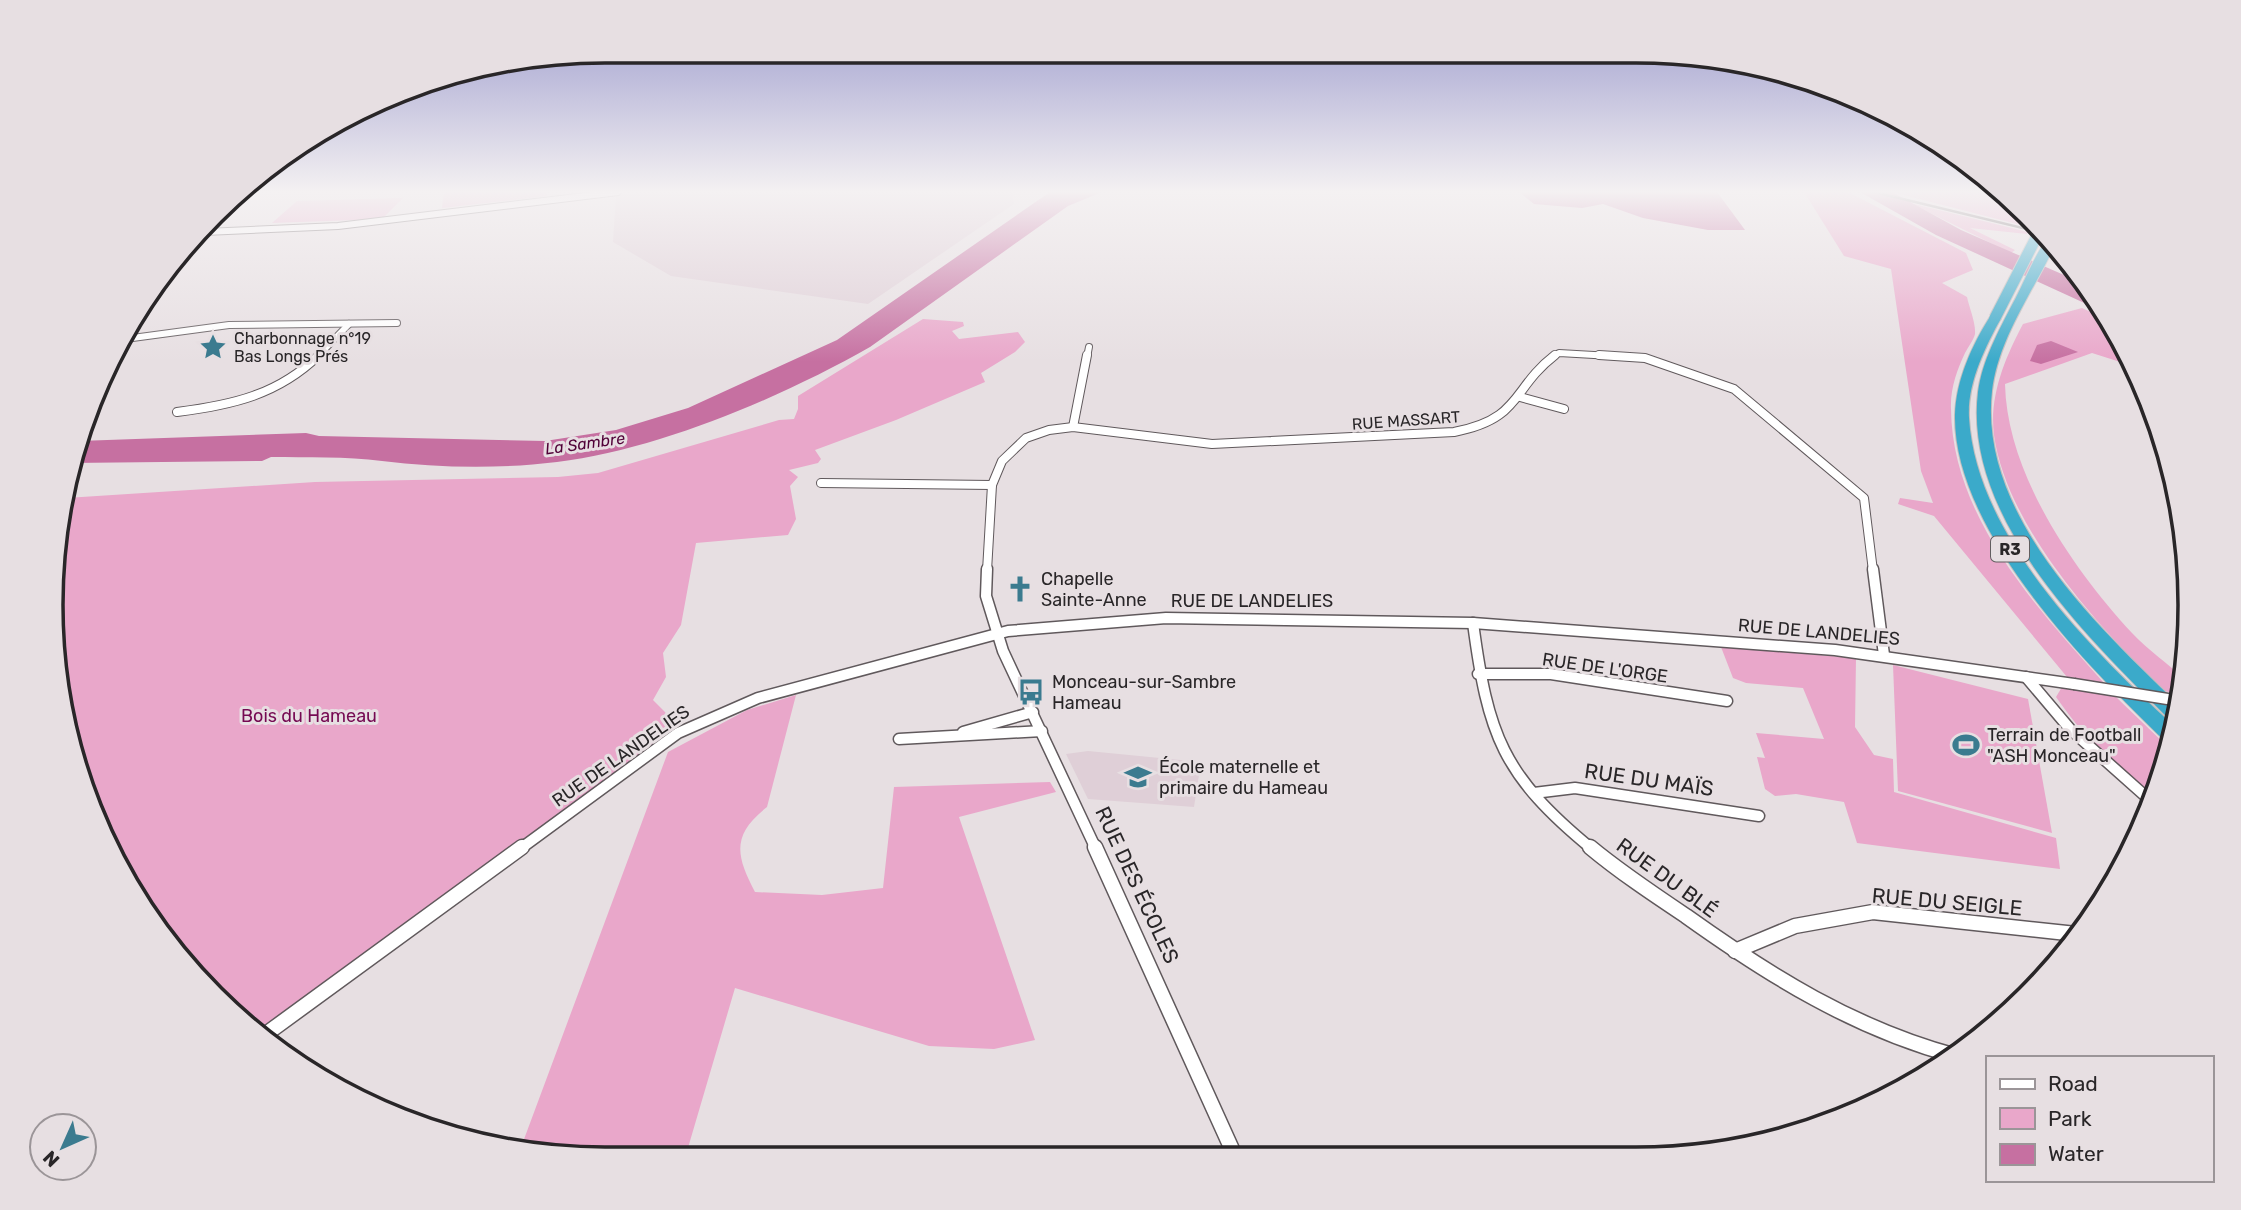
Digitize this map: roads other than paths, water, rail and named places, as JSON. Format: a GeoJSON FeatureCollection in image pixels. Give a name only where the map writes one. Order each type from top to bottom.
{"type":"FeatureCollection","features":[{"type":"Feature","properties":{"kind":"highway","name":"R3"},"geometry":{"type":"LineString","coordinates":[[2031,248],[1973,361],[1965,386],[1962,418],[1967,454],[1981,496],[2008,546],[2041,593],[2089,652],[2164,728]]}},
{"type":"Feature","properties":{"kind":"highway","name":"R3"},"geometry":{"type":"LineString","coordinates":[[2046,251],[1992,366],[1985,390],[1983,421],[1989,457],[2006,503],[2032,548],[2066,595],[2116,655],[2169,707]]}},
{"type":"Feature","properties":{"kind":"street"},"geometry":{"type":"LineString","coordinates":[[134,338],[229,326],[397,323]]}},
{"type":"Feature","properties":{"kind":"street"},"geometry":{"type":"LineString","coordinates":[[177,412],[235,405],[283,387],[313,362],[349,324]]}},
{"type":"Feature","properties":{"kind":"street"},"geometry":{"type":"LineString","coordinates":[[1073,427],[1089,347]]}},
{"type":"Feature","properties":{"kind":"street","name":"RUE MASSART"},"geometry":{"type":"LineString","coordinates":[[992,485],[1002,461],[1018,443],[1049,430],[1073,427],[1212,444],[1438,434],[1492,423],[1509,412],[1549,360],[1559,353],[1645,358],[1727,386],[1745,396],[1864,498],[1884,655]]}},
{"type":"Feature","properties":{"kind":"street"},"geometry":{"type":"LineString","coordinates":[[1520,397],[1564,409]]}},
{"type":"Feature","properties":{"kind":"street"},"geometry":{"type":"LineString","coordinates":[[821,483],[992,485]]}},
{"type":"Feature","properties":{"kind":"street","name":"RUE DES ÉCOLES"},"geometry":{"type":"LineString","coordinates":[[992,485],[986,596],[997,634],[1231,1147]]}},
{"type":"Feature","properties":{"kind":"street","name":"RUE DE LANDELIES"},"geometry":{"type":"LineString","coordinates":[[270,1031],[678,733],[707,718],[758,698],[997,634],[1166,618],[1473,622],[1884,655],[2170,699]]}},
{"type":"Feature","properties":{"kind":"street","name":"RUE DU BLÉ"},"geometry":{"type":"LineString","coordinates":[[1473,622],[1484,704],[1500,745],[1553,816],[1603,856],[1735,951],[1800,992],[1862,1023],[1941,1053]]}},
{"type":"Feature","properties":{"kind":"street","name":"RUE DE L'ORGE"},"geometry":{"type":"LineString","coordinates":[[1478,674],[1551,674],[1727,701]]}},
{"type":"Feature","properties":{"kind":"street"},"geometry":{"type":"LineString","coordinates":[[2026,677],[2070,729],[2143,794]]}},
{"type":"Feature","properties":{"kind":"street"},"geometry":{"type":"LineString","coordinates":[[950,736],[1033,712]]}},
{"type":"Feature","properties":{"kind":"street"},"geometry":{"type":"LineString","coordinates":[[899,739],[1042,731]]}},
{"type":"Feature","properties":{"kind":"street","name":"RUE DU MAÏS"},"geometry":{"type":"LineString","coordinates":[[1534,793],[1575,788],[1759,816]]}},
{"type":"Feature","properties":{"kind":"street","name":"RUE DU SEIGLE"},"geometry":{"type":"LineString","coordinates":[[1735,951],[1796,926],[1873,912],[2067,933]]}},
{"type":"Feature","properties":{"kind":"water","name":"La Sambre"},"geometry":{"type":"Polygon","coordinates":[[[969,248],[1008,248],[870,347],[835,366],[718,419],[637,446],[557,462],[492,467],[425,465],[355,458],[271,457],[262,461],[82,463],[89,441],[306,433],[319,436],[545,441],[616,430],[688,408],[837,340],[969,248]]]}},
{"type":"Feature","properties":{"kind":"water"},"geometry":{"type":"Polygon","coordinates":[[[1965,248],[2003,248],[2067,276],[2087,304],[1965,248]]]}},
{"type":"Feature","properties":{"kind":"water"},"geometry":{"type":"Polygon","coordinates":[[[2051,341],[2078,352],[2041,364],[2030,361],[2037,345],[2051,341]]]}},
{"type":"Feature","properties":{"kind":"place","name":"Charbonnage n°19 Bas Longs Prés"},"geometry":{"type":"Point","coordinates":[213,347]}},
{"type":"Feature","properties":{"kind":"place","name":"Chapelle Sainte-Anne"},"geometry":{"type":"Point","coordinates":[1020,589]}},
{"type":"Feature","properties":{"kind":"place","name":"Monceau-sur-Sambre Hameau"},"geometry":{"type":"Point","coordinates":[1031,692]}},
{"type":"Feature","properties":{"kind":"place","name":"Terrain de Football \"ASH Monceau\""},"geometry":{"type":"Point","coordinates":[1966,745]}},
{"type":"Feature","properties":{"kind":"place","name":"École maternelle et primaire du Hameau"},"geometry":{"type":"Point","coordinates":[1138,777]}},
{"type":"Feature","properties":{"kind":"park label","name":"Bois du Hameau"},"geometry":{"type":"Point","coordinates":[309,716]}}]}
